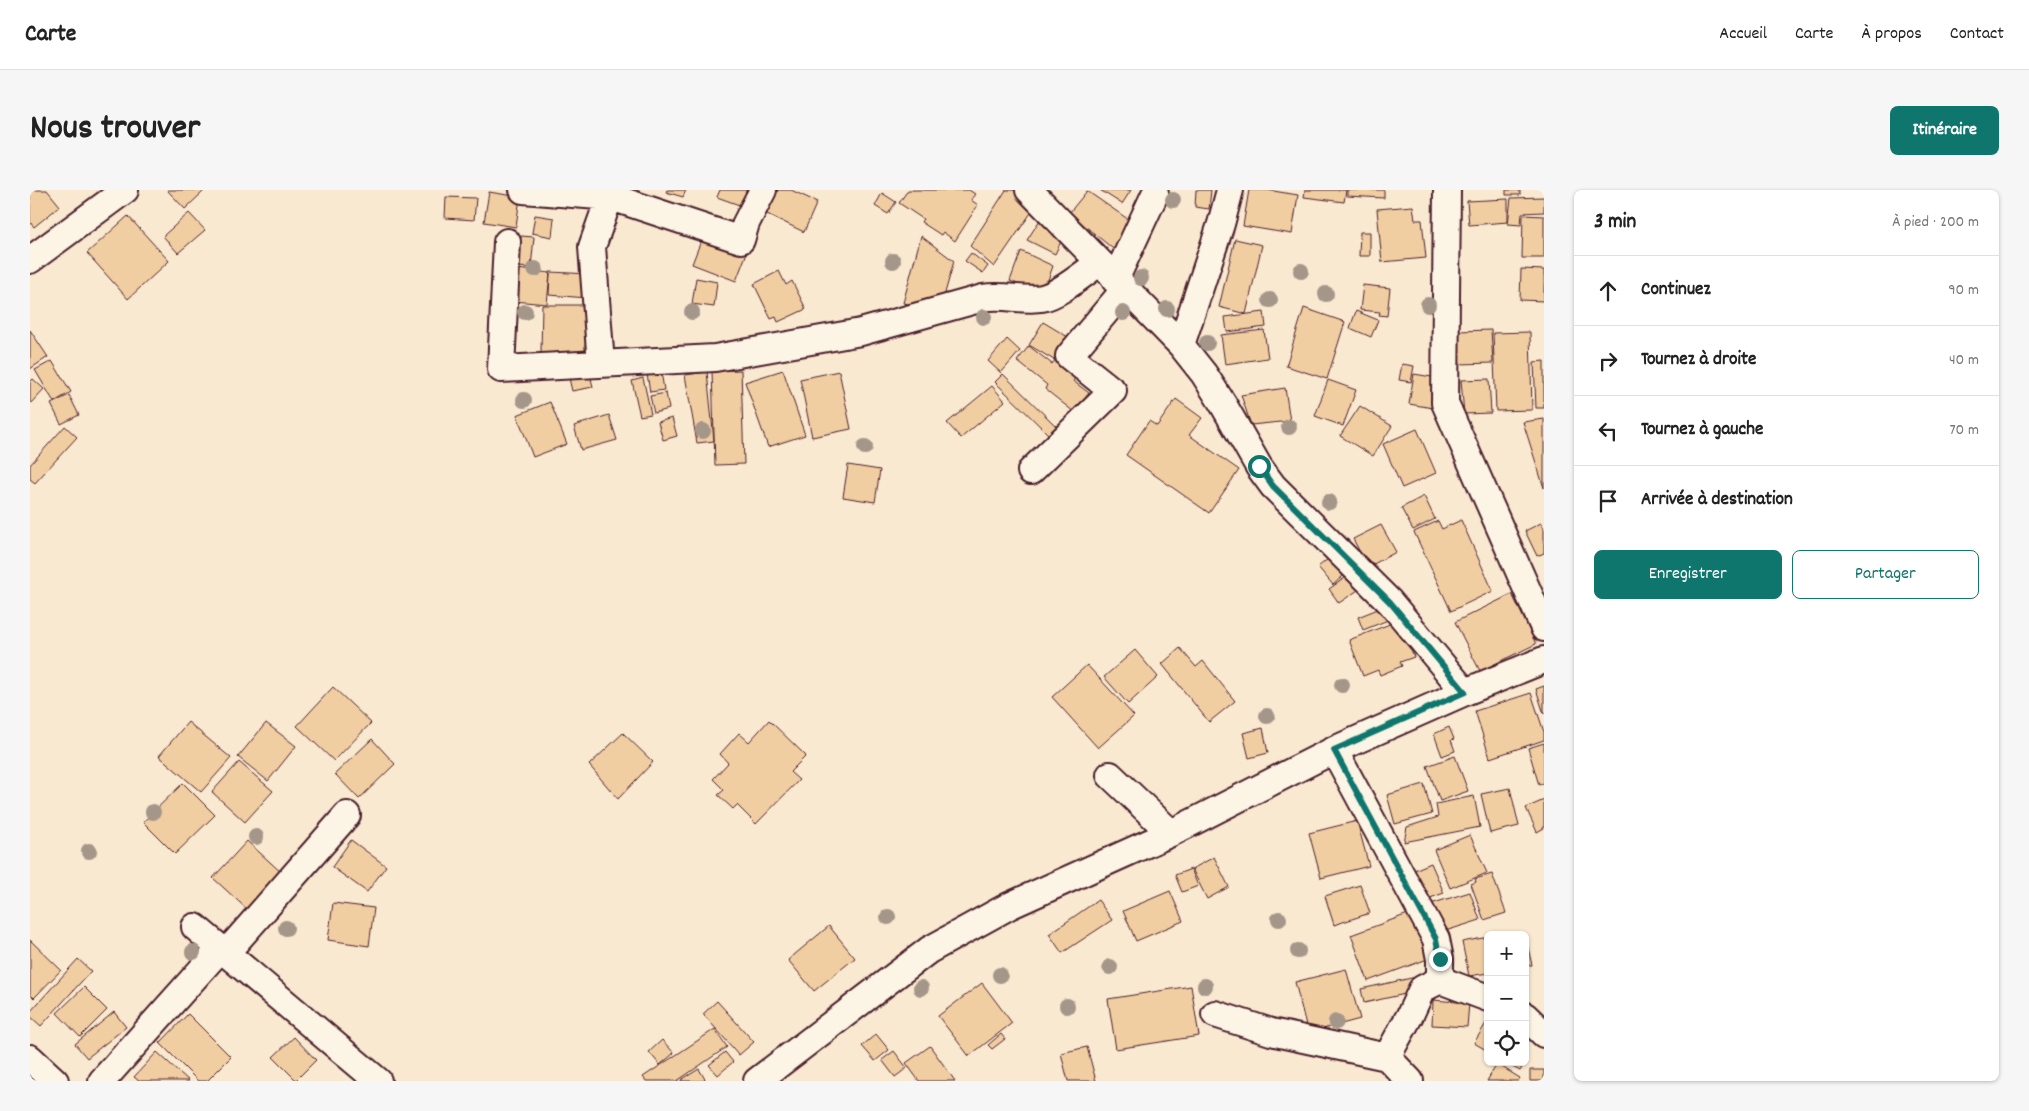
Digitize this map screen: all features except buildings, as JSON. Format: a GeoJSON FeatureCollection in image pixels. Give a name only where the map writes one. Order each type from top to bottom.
{"type":"FeatureCollection","features":[{"type":"Feature","properties":{"kind":"street"},"geometry":{"type":"LineString","coordinates":[[30,260],[125,190]]}},
{"type":"Feature","properties":{"kind":"street"},"geometry":{"type":"LineString","coordinates":[[523,190],[612,194],[741,240],[746,223],[763,190]]}},
{"type":"Feature","properties":{"kind":"street"},"geometry":{"type":"LineString","coordinates":[[1029,190],[1180,345],[1218,396],[1259,466],[1273,486],[1390,602],[1465,692]]}},
{"type":"Feature","properties":{"kind":"street"},"geometry":{"type":"LineString","coordinates":[[1180,345],[1221,224],[1230,190]]}},
{"type":"Feature","properties":{"kind":"street"},"geometry":{"type":"LineString","coordinates":[[1447,190],[1445,404],[1544,628]]}},
{"type":"Feature","properties":{"kind":"street"},"geometry":{"type":"LineString","coordinates":[[601,364],[592,247],[612,194]]}},
{"type":"Feature","properties":{"kind":"street"},"geometry":{"type":"LineString","coordinates":[[1031,470],[1113,391],[1069,356],[1113,277],[1155,194]]}},
{"type":"Feature","properties":{"kind":"street"},"geometry":{"type":"LineString","coordinates":[[507,242],[501,369],[715,358],[861,332],[983,298],[994,296],[1041,298],[1113,277]]}},
{"type":"Feature","properties":{"kind":"street"},"geometry":{"type":"LineString","coordinates":[[756,1081],[929,950],[1009,906],[1171,833],[1334,750],[1465,692],[1544,660]]}},
{"type":"Feature","properties":{"kind":"street"},"geometry":{"type":"LineString","coordinates":[[1334,750],[1436,939],[1440,959],[1440,980]]}},
{"type":"Feature","properties":{"kind":"street"},"geometry":{"type":"LineString","coordinates":[[1110,775],[1171,833]]}},
{"type":"Feature","properties":{"kind":"street"},"geometry":{"type":"LineString","coordinates":[[102,1081],[347,815]]}},
{"type":"Feature","properties":{"kind":"street"},"geometry":{"type":"LineString","coordinates":[[195,927],[378,1081]]}},
{"type":"Feature","properties":{"kind":"street"},"geometry":{"type":"LineString","coordinates":[[1387,1057],[1422,989],[1440,980],[1484,996]]}},
{"type":"Feature","properties":{"kind":"street"},"geometry":{"type":"LineString","coordinates":[[1215,1014],[1271,1032],[1387,1057],[1410,1081]]}},
{"type":"Feature","properties":{"kind":"street"},"geometry":{"type":"LineString","coordinates":[[1529,1020],[1544,1034]]}},
{"type":"Feature","properties":{"kind":"street"},"geometry":{"type":"LineString","coordinates":[[30,1058],[55,1081]]}},
{"type":"Feature","properties":{"kind":"route"},"geometry":{"type":"LineString","coordinates":[[1259,466],[1273,486],[1390,602],[1435,653],[1465,692],[1334,750],[1436,939],[1440,959]]}}]}
